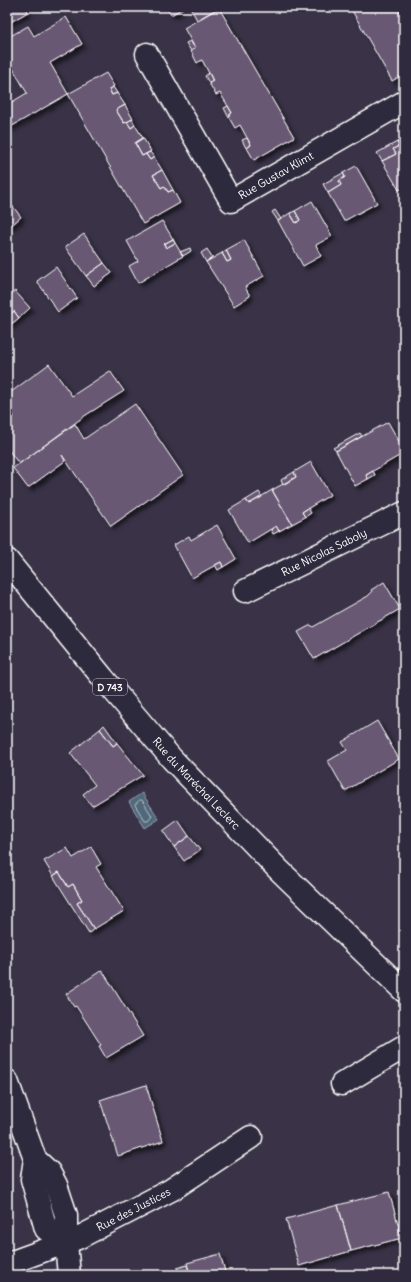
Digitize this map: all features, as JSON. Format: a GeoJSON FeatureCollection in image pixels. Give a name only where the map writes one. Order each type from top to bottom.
{"type":"FeatureCollection","features":[{"type":"Feature","properties":{"kind":"street","name":"Rue Gustav Klimt"},"geometry":{"type":"LineString","coordinates":[[147,54],[231,200],[404,102]]}},
{"type":"Feature","properties":{"kind":"street","name":"Rue Nicolas Saboly"},"geometry":{"type":"LineString","coordinates":[[245,592],[404,513]]}},
{"type":"Feature","properties":{"kind":"street","name":"Rue du Maréchal Leclerc"},"geometry":{"type":"LineString","coordinates":[[7,560],[103,678],[172,758],[278,869],[404,991]]}},
{"type":"Feature","properties":{"kind":"street"},"geometry":{"type":"LineString","coordinates":[[342,1084],[404,1047]]}},
{"type":"Feature","properties":{"kind":"street"},"geometry":{"type":"LineString","coordinates":[[7,1081],[35,1159],[32,1179],[46,1229],[66,1243],[69,1275]]}},
{"type":"Feature","properties":{"kind":"street","name":"Rue des Justices"},"geometry":{"type":"LineString","coordinates":[[7,1264],[66,1243],[171,1190],[251,1137]]}},
{"type":"Feature","properties":{"kind":"water"},"geometry":{"type":"Polygon","coordinates":[[[142,793],[159,819],[145,828],[129,802],[142,793]]]}},
{"type":"Feature","properties":{"kind":"building"},"geometry":{"type":"Polygon","coordinates":[[[7,7],[26,7],[28,12],[7,24],[7,7]]]}},
{"type":"Feature","properties":{"kind":"building"},"geometry":{"type":"Polygon","coordinates":[[[166,7],[185,7],[171,15],[166,7]]]}},
{"type":"Feature","properties":{"kind":"building"},"geometry":{"type":"Polygon","coordinates":[[[190,7],[220,7],[197,20],[190,7]]]}},
{"type":"Feature","properties":{"kind":"building"},"geometry":{"type":"Polygon","coordinates":[[[350,7],[397,7],[402,16],[404,15],[404,74],[392,81],[350,7]]]}},
{"type":"Feature","properties":{"kind":"building"},"geometry":{"type":"Polygon","coordinates":[[[403,7],[404,15],[402,16],[398,8],[403,7]]]}},
{"type":"Feature","properties":{"kind":"building"},"geometry":{"type":"Polygon","coordinates":[[[219,8],[294,137],[254,160],[247,148],[251,145],[240,125],[235,128],[228,116],[232,113],[228,106],[220,93],[216,95],[209,83],[213,81],[202,60],[197,63],[191,51],[195,48],[184,28],[219,8]]]}},
{"type":"Feature","properties":{"kind":"building"},"geometry":{"type":"Polygon","coordinates":[[[66,17],[82,44],[50,63],[68,94],[7,129],[7,105],[27,93],[8,60],[7,61],[7,38],[28,26],[34,36],[66,17]]]}},
{"type":"Feature","properties":{"kind":"building"},"geometry":{"type":"Polygon","coordinates":[[[190,41],[195,48],[191,51],[186,43],[190,41]]]}},
{"type":"Feature","properties":{"kind":"building"},"geometry":{"type":"Polygon","coordinates":[[[106,73],[114,86],[109,89],[112,95],[117,93],[125,105],[116,110],[124,123],[127,122],[131,128],[135,125],[143,138],[135,143],[142,156],[146,154],[150,160],[154,157],[162,170],[153,175],[161,188],[164,186],[168,192],[173,190],[180,203],[143,224],[68,94],[106,73]]]}},
{"type":"Feature","properties":{"kind":"building"},"geometry":{"type":"Polygon","coordinates":[[[209,73],[213,81],[209,83],[205,76],[209,73]]]}},
{"type":"Feature","properties":{"kind":"building"},"geometry":{"type":"Polygon","coordinates":[[[113,87],[117,93],[112,95],[109,89],[113,87]]]}},
{"type":"Feature","properties":{"kind":"building"},"geometry":{"type":"Polygon","coordinates":[[[125,105],[133,119],[124,123],[116,110],[125,105]]]}},
{"type":"Feature","properties":{"kind":"building"},"geometry":{"type":"Polygon","coordinates":[[[228,106],[232,113],[228,116],[224,108],[228,106]]]}},
{"type":"Feature","properties":{"kind":"building"},"geometry":{"type":"Polygon","coordinates":[[[132,119],[135,125],[131,128],[127,122],[132,119]]]}},
{"type":"Feature","properties":{"kind":"building"},"geometry":{"type":"Polygon","coordinates":[[[143,138],[151,151],[142,156],[135,143],[143,138]]]}},
{"type":"Feature","properties":{"kind":"building"},"geometry":{"type":"Polygon","coordinates":[[[247,138],[251,145],[246,148],[242,140],[247,138]]]}},
{"type":"Feature","properties":{"kind":"building"},"geometry":{"type":"Polygon","coordinates":[[[404,138],[404,188],[399,190],[382,161],[396,154],[393,149],[399,146],[397,142],[404,138]]]}},
{"type":"Feature","properties":{"kind":"building"},"geometry":{"type":"Polygon","coordinates":[[[397,142],[399,146],[393,149],[396,154],[382,161],[377,153],[397,142]]]}},
{"type":"Feature","properties":{"kind":"building"},"geometry":{"type":"Polygon","coordinates":[[[150,152],[154,157],[150,160],[146,154],[150,152]]]}},
{"type":"Feature","properties":{"kind":"building"},"geometry":{"type":"Polygon","coordinates":[[[356,166],[377,203],[344,221],[328,193],[341,185],[339,181],[345,177],[343,173],[356,166]]]}},
{"type":"Feature","properties":{"kind":"building"},"geometry":{"type":"Polygon","coordinates":[[[162,170],[173,190],[168,192],[164,186],[161,188],[153,175],[162,170]]]}},
{"type":"Feature","properties":{"kind":"building"},"geometry":{"type":"Polygon","coordinates":[[[343,173],[345,177],[339,181],[341,185],[328,193],[323,184],[343,173]]]}},
{"type":"Feature","properties":{"kind":"building"},"geometry":{"type":"Polygon","coordinates":[[[312,201],[332,236],[316,245],[321,256],[303,266],[278,221],[290,213],[296,223],[300,220],[295,211],[312,201]]]}},
{"type":"Feature","properties":{"kind":"building"},"geometry":{"type":"Polygon","coordinates":[[[11,204],[21,217],[7,229],[7,207],[11,204]]]}},
{"type":"Feature","properties":{"kind":"building"},"geometry":{"type":"Polygon","coordinates":[[[275,210],[281,219],[278,221],[272,212],[275,210]]]}},
{"type":"Feature","properties":{"kind":"building"},"geometry":{"type":"Polygon","coordinates":[[[295,211],[300,220],[296,223],[290,213],[295,211]]]}},
{"type":"Feature","properties":{"kind":"building"},"geometry":{"type":"Polygon","coordinates":[[[162,221],[173,239],[164,244],[166,248],[175,243],[183,256],[138,283],[129,266],[138,261],[127,241],[162,221]]]}},
{"type":"Feature","properties":{"kind":"building"},"geometry":{"type":"Polygon","coordinates":[[[84,234],[104,263],[86,276],[65,247],[84,234]]]}},
{"type":"Feature","properties":{"kind":"building"},"geometry":{"type":"Polygon","coordinates":[[[173,239],[175,243],[166,248],[164,244],[173,239]]]}},
{"type":"Feature","properties":{"kind":"building"},"geometry":{"type":"Polygon","coordinates":[[[244,240],[264,276],[245,287],[250,296],[234,306],[206,262],[222,253],[227,262],[231,260],[226,250],[244,240]]]}},
{"type":"Feature","properties":{"kind":"building"},"geometry":{"type":"Polygon","coordinates":[[[190,248],[191,251],[183,256],[180,252],[190,248]]]}},
{"type":"Feature","properties":{"kind":"building"},"geometry":{"type":"Polygon","coordinates":[[[207,249],[212,258],[206,262],[201,253],[207,249]]]}},
{"type":"Feature","properties":{"kind":"building"},"geometry":{"type":"Polygon","coordinates":[[[226,250],[231,260],[227,262],[222,253],[226,250]]]}},
{"type":"Feature","properties":{"kind":"building"},"geometry":{"type":"Polygon","coordinates":[[[104,263],[112,273],[94,286],[86,276],[104,263]]]}},
{"type":"Feature","properties":{"kind":"building"},"geometry":{"type":"Polygon","coordinates":[[[56,267],[77,298],[58,312],[37,281],[56,267]]]}},
{"type":"Feature","properties":{"kind":"building"},"geometry":{"type":"Polygon","coordinates":[[[7,289],[11,294],[15,291],[30,308],[19,318],[14,311],[7,317],[7,289]]]}},
{"type":"Feature","properties":{"kind":"building"},"geometry":{"type":"Polygon","coordinates":[[[14,311],[19,318],[9,326],[7,324],[7,317],[14,311]]]}},
{"type":"Feature","properties":{"kind":"building"},"geometry":{"type":"Polygon","coordinates":[[[49,364],[72,396],[110,371],[124,391],[86,415],[19,464],[7,448],[7,421],[14,416],[7,407],[7,395],[49,364]]]}},
{"type":"Feature","properties":{"kind":"building"},"geometry":{"type":"Polygon","coordinates":[[[135,404],[183,475],[111,526],[62,455],[65,461],[28,488],[13,468],[75,424],[84,439],[135,404]]]}},
{"type":"Feature","properties":{"kind":"building"},"geometry":{"type":"Polygon","coordinates":[[[388,422],[404,450],[404,453],[366,475],[368,479],[355,486],[336,451],[388,422]]]}},
{"type":"Feature","properties":{"kind":"building"},"geometry":{"type":"Polygon","coordinates":[[[360,433],[362,436],[336,451],[333,448],[360,433]]]}},
{"type":"Feature","properties":{"kind":"building"},"geometry":{"type":"Polygon","coordinates":[[[311,462],[330,495],[302,512],[305,517],[292,524],[272,490],[296,477],[294,472],[311,462]]]}},
{"type":"Feature","properties":{"kind":"building"},"geometry":{"type":"Polygon","coordinates":[[[373,471],[375,475],[368,479],[366,475],[373,471]]]}},
{"type":"Feature","properties":{"kind":"building"},"geometry":{"type":"Polygon","coordinates":[[[294,472],[296,477],[283,485],[281,480],[294,472]]]}},
{"type":"Feature","properties":{"kind":"building"},"geometry":{"type":"Polygon","coordinates":[[[272,490],[292,524],[279,531],[276,526],[248,543],[229,510],[246,500],[249,504],[272,490]]]}},
{"type":"Feature","properties":{"kind":"building"},"geometry":{"type":"Polygon","coordinates":[[[259,492],[262,497],[249,504],[246,500],[259,492]]]}},
{"type":"Feature","properties":{"kind":"building"},"geometry":{"type":"Polygon","coordinates":[[[308,508],[311,513],[305,517],[302,512],[308,508]]]}},
{"type":"Feature","properties":{"kind":"building"},"geometry":{"type":"Polygon","coordinates":[[[217,525],[236,559],[223,567],[221,562],[192,578],[174,545],[189,536],[191,540],[217,525]]]}},
{"type":"Feature","properties":{"kind":"building"},"geometry":{"type":"Polygon","coordinates":[[[276,526],[279,531],[273,534],[271,530],[276,526]]]}},
{"type":"Feature","properties":{"kind":"building"},"geometry":{"type":"Polygon","coordinates":[[[221,562],[223,567],[218,570],[215,565],[221,562]]]}},
{"type":"Feature","properties":{"kind":"building"},"geometry":{"type":"Polygon","coordinates":[[[384,582],[400,609],[314,659],[298,632],[311,625],[313,627],[368,596],[372,592],[371,590],[384,582]]]}},
{"type":"Feature","properties":{"kind":"building"},"geometry":{"type":"Polygon","coordinates":[[[377,721],[399,759],[345,791],[328,761],[347,750],[342,742],[377,721]]]}},
{"type":"Feature","properties":{"kind":"building"},"geometry":{"type":"Polygon","coordinates":[[[104,725],[117,743],[113,746],[100,729],[104,725]]]}},
{"type":"Feature","properties":{"kind":"building"},"geometry":{"type":"Polygon","coordinates":[[[100,729],[113,746],[117,743],[143,775],[92,806],[83,794],[95,785],[70,753],[100,729]]]}},
{"type":"Feature","properties":{"kind":"building"},"geometry":{"type":"Polygon","coordinates":[[[178,820],[189,836],[174,847],[163,831],[178,820]]]}},
{"type":"Feature","properties":{"kind":"building"},"geometry":{"type":"Polygon","coordinates":[[[189,836],[200,850],[184,861],[174,847],[189,836]]]}},
{"type":"Feature","properties":{"kind":"building"},"geometry":{"type":"Polygon","coordinates":[[[91,847],[101,864],[96,867],[124,911],[94,929],[77,903],[82,900],[73,884],[68,887],[59,872],[53,876],[44,861],[67,848],[73,858],[91,847]]]}},
{"type":"Feature","properties":{"kind":"building"},"geometry":{"type":"Polygon","coordinates":[[[59,872],[68,887],[73,884],[82,900],[77,903],[94,929],[89,933],[53,876],[59,872]]]}},
{"type":"Feature","properties":{"kind":"building"},"geometry":{"type":"Polygon","coordinates":[[[102,970],[143,1036],[106,1058],[99,1046],[101,1045],[76,1006],[74,1007],[66,994],[102,970]]]}},
{"type":"Feature","properties":{"kind":"building"},"geometry":{"type":"Polygon","coordinates":[[[146,1085],[163,1141],[118,1156],[100,1100],[146,1085]]]}},
{"type":"Feature","properties":{"kind":"building"},"geometry":{"type":"Polygon","coordinates":[[[389,1192],[402,1238],[351,1251],[338,1205],[389,1192]]]}},
{"type":"Feature","properties":{"kind":"building"},"geometry":{"type":"Polygon","coordinates":[[[338,1205],[351,1251],[299,1266],[286,1219],[338,1205]]]}},
{"type":"Feature","properties":{"kind":"building"},"geometry":{"type":"Polygon","coordinates":[[[220,1254],[226,1275],[190,1275],[187,1263],[220,1254]]]}},
{"type":"Feature","properties":{"kind":"building"},"geometry":{"type":"Polygon","coordinates":[[[187,1265],[190,1275],[179,1275],[177,1268],[187,1265]]]}}]}
